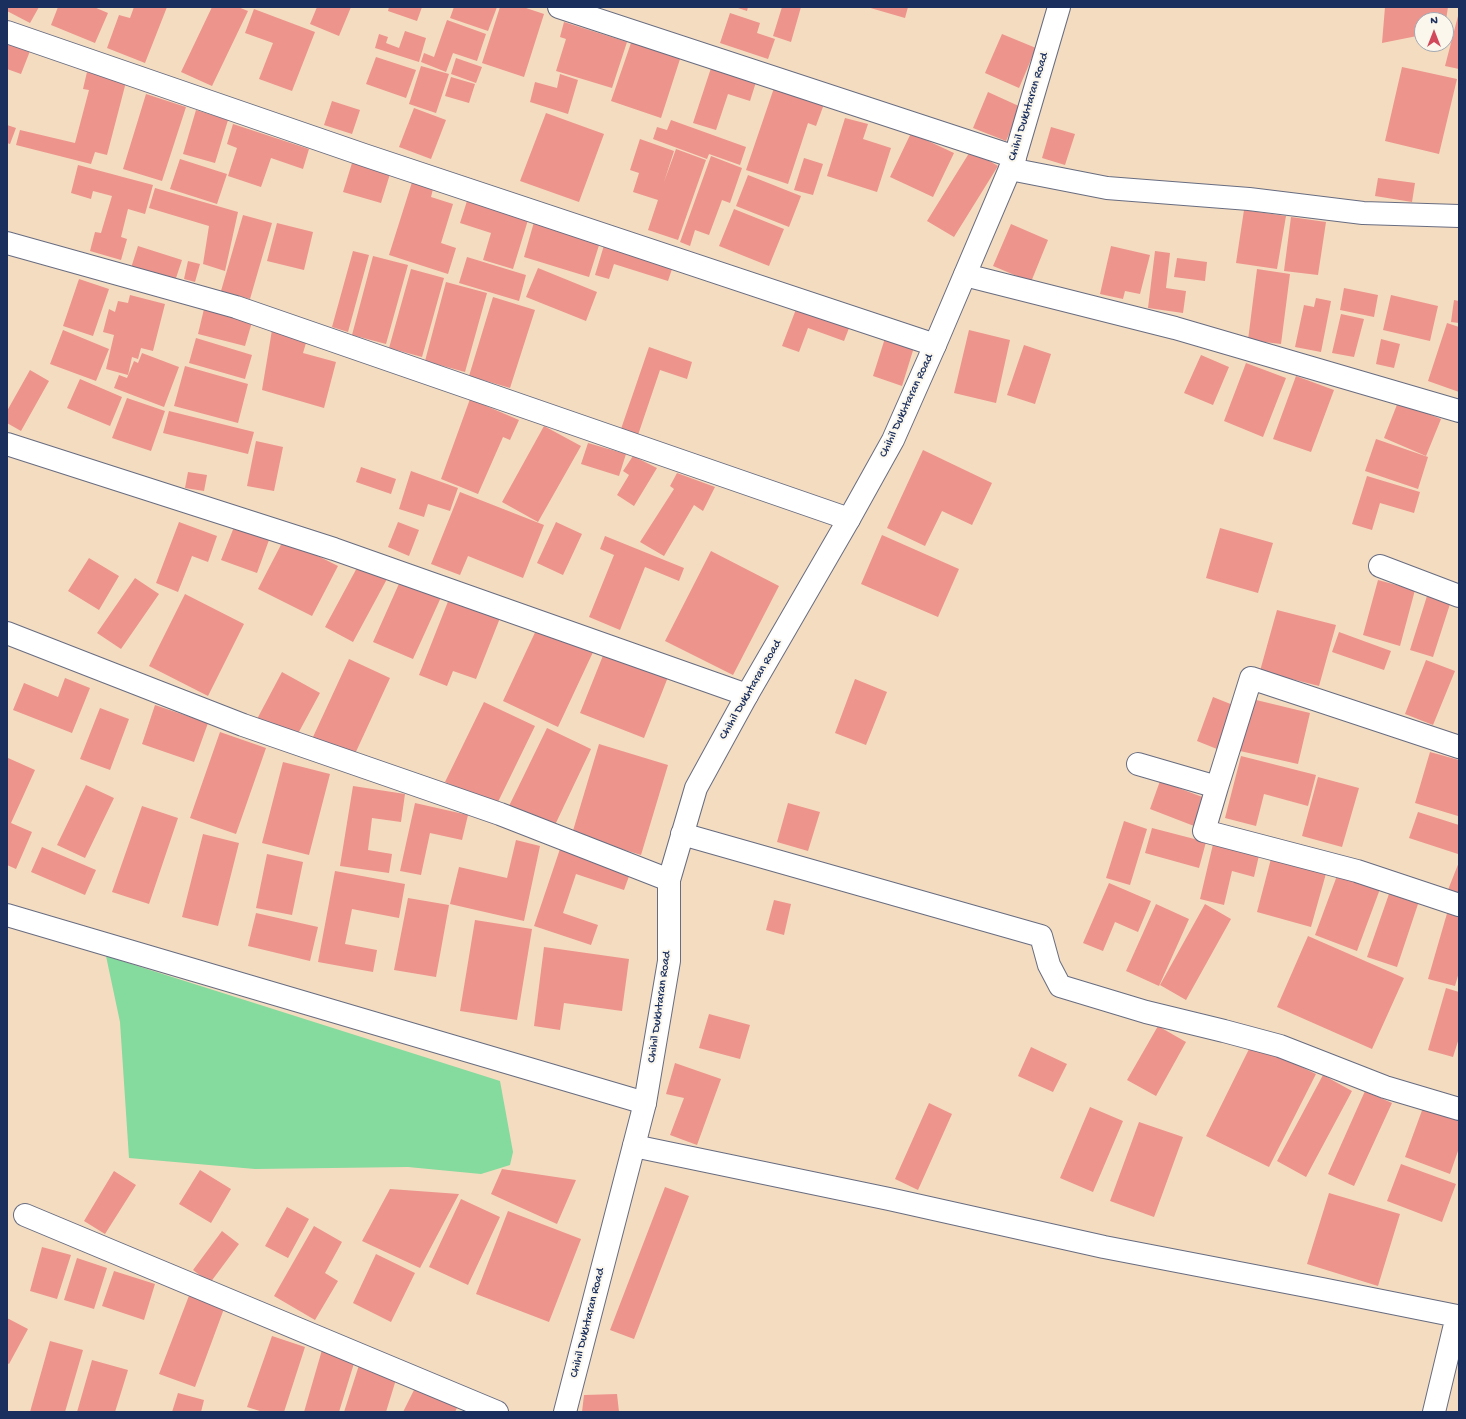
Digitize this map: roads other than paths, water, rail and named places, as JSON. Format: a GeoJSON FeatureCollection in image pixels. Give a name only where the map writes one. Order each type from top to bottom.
{"type":"FeatureCollection","features":[{"type":"Feature","properties":{"kind":"street"},"geometry":{"type":"LineString","coordinates":[[559,7],[1012,163],[1107,188],[1249,198],[1363,213],[1459,216]]}},
{"type":"Feature","properties":{"kind":"street","name":"Chihil Dukhtaran Road"},"geometry":{"type":"LineString","coordinates":[[565,1412],[645,1103],[669,961],[669,880],[696,788],[747,695],[893,440],[936,345],[1012,163],[1058,7]]}},
{"type":"Feature","properties":{"kind":"street"},"geometry":{"type":"LineString","coordinates":[[7,32],[364,155],[936,345]]}},
{"type":"Feature","properties":{"kind":"street"},"geometry":{"type":"LineString","coordinates":[[7,243],[236,307],[849,519]]}},
{"type":"Feature","properties":{"kind":"street"},"geometry":{"type":"LineString","coordinates":[[965,275],[1175,328],[1459,411]]}},
{"type":"Feature","properties":{"kind":"street"},"geometry":{"type":"LineString","coordinates":[[7,444],[334,549],[747,695]]}},
{"type":"Feature","properties":{"kind":"street"},"geometry":{"type":"LineString","coordinates":[[1380,566],[1459,596]]}},
{"type":"Feature","properties":{"kind":"street"},"geometry":{"type":"LineString","coordinates":[[7,633],[243,725],[500,814],[669,880]]}},
{"type":"Feature","properties":{"kind":"street"},"geometry":{"type":"LineString","coordinates":[[1459,747],[1250,678],[1204,831],[1357,871],[1459,905]]}},
{"type":"Feature","properties":{"kind":"street"},"geometry":{"type":"LineString","coordinates":[[1138,764],[1217,787]]}},
{"type":"Feature","properties":{"kind":"street"},"geometry":{"type":"LineString","coordinates":[[682,834],[1041,936],[1050,965],[1060,986],[1146,1012],[1224,1030],[1280,1046],[1385,1087],[1459,1109]]}},
{"type":"Feature","properties":{"kind":"street"},"geometry":{"type":"LineString","coordinates":[[7,915],[645,1103]]}},
{"type":"Feature","properties":{"kind":"street"},"geometry":{"type":"LineString","coordinates":[[634,1146],[889,1199],[1104,1247],[1457,1316],[1434,1412]]}},
{"type":"Feature","properties":{"kind":"street"},"geometry":{"type":"LineString","coordinates":[[25,1215],[498,1412]]}}]}
